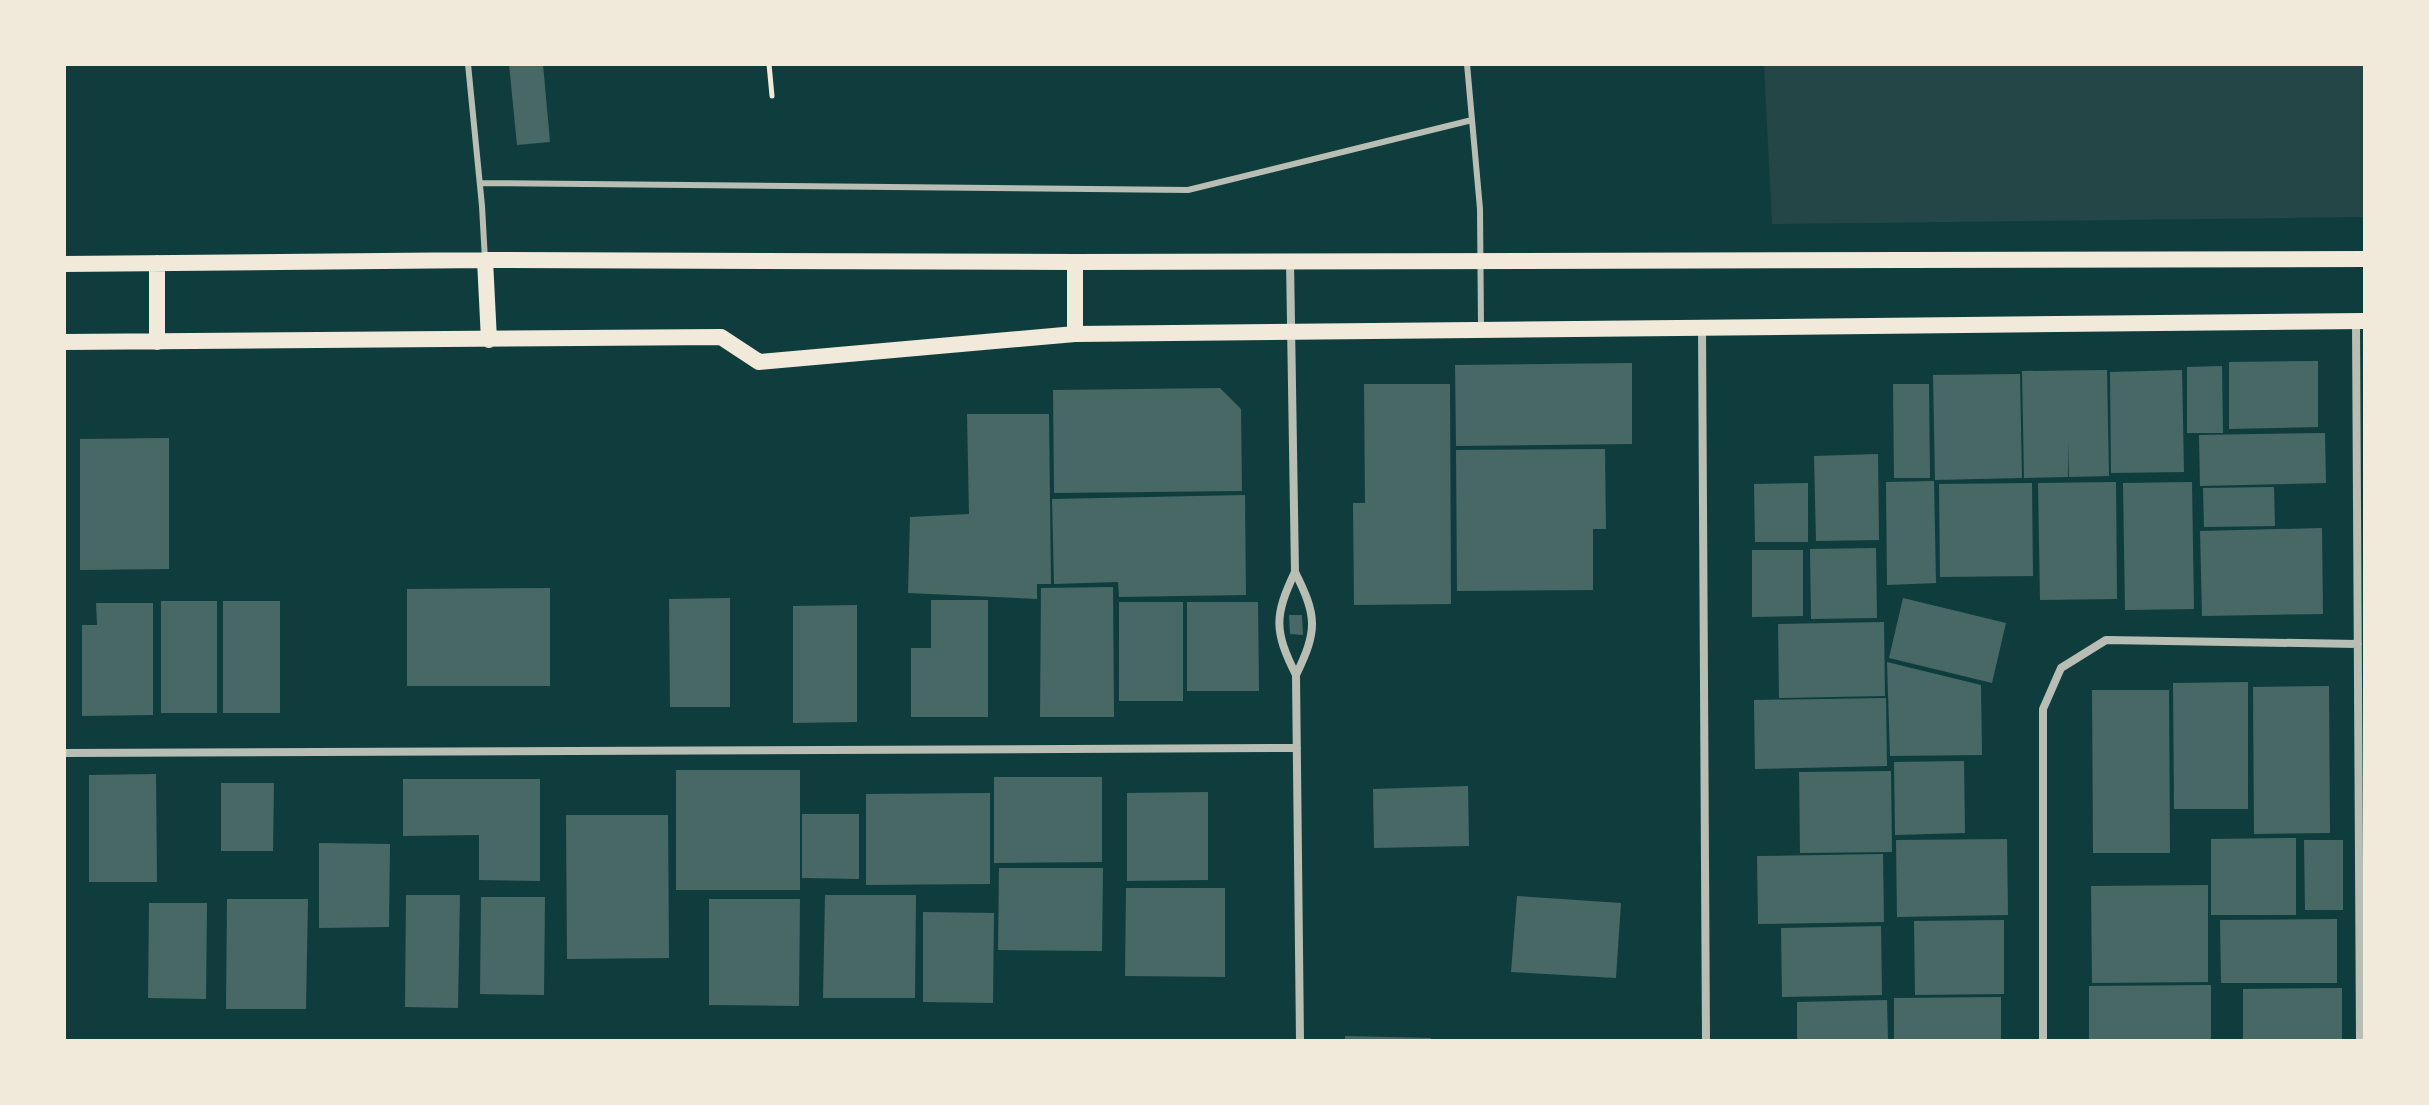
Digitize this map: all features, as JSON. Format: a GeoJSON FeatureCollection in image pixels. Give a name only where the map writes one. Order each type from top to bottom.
{"type":"FeatureCollection","features":[{"type":"Feature","properties":{"kind":"main road"},"geometry":{"type":"LineString","coordinates":[[64,264],[485,260],[2365,259]]}},
{"type":"Feature","properties":{"kind":"main road"},"geometry":{"type":"LineString","coordinates":[[485,260],[489,340]]}},
{"type":"Feature","properties":{"kind":"main road"},"geometry":{"type":"LineString","coordinates":[[1075,262],[1075,334]]}},
{"type":"Feature","properties":{"kind":"main road"},"geometry":{"type":"LineString","coordinates":[[157,263],[157,342]]}},
{"type":"Feature","properties":{"kind":"main road"},"geometry":{"type":"LineString","coordinates":[[64,342],[721,337],[759,362],[1075,334],[2360,321]]}},
{"type":"Feature","properties":{"kind":"street"},"geometry":{"type":"LineString","coordinates":[[1290,260],[1295,572],[1311,604],[1312,642],[1296,675]]}},
{"type":"Feature","properties":{"kind":"street"},"geometry":{"type":"LineString","coordinates":[[2360,321],[2360,1041]]}},
{"type":"Feature","properties":{"kind":"street"},"geometry":{"type":"LineString","coordinates":[[1702,328],[1706,1041]]}},
{"type":"Feature","properties":{"kind":"street"},"geometry":{"type":"LineString","coordinates":[[1295,572],[1279,605],[1280,643],[1296,675],[1300,1041]]}},
{"type":"Feature","properties":{"kind":"street"},"geometry":{"type":"LineString","coordinates":[[2043,1041],[2043,709],[2061,668],[2106,640],[2358,644]]}},
{"type":"Feature","properties":{"kind":"street"},"geometry":{"type":"LineString","coordinates":[[64,753],[1297,748]]}},
{"type":"Feature","properties":{"kind":"lane"},"geometry":{"type":"LineString","coordinates":[[468,64],[485,260]]}},
{"type":"Feature","properties":{"kind":"lane"},"geometry":{"type":"LineString","coordinates":[[1467,64],[1480,209],[1481,331]]}},
{"type":"Feature","properties":{"kind":"lane"},"geometry":{"type":"LineString","coordinates":[[480,183],[1188,190],[1472,120]]}},
{"type":"Feature","properties":{"kind":"path"},"geometry":{"type":"LineString","coordinates":[[769,64],[772,96]]}},
{"type":"Feature","properties":{"kind":"shaded area"},"geometry":{"type":"Polygon","coordinates":[[[1764,64],[2365,64],[2365,217],[1772,224],[1764,64]]]}},
{"type":"Feature","properties":{"kind":"building"},"geometry":{"type":"Polygon","coordinates":[[[509,64],[543,64],[550,142],[517,145],[509,64]]]}},
{"type":"Feature","properties":{"kind":"building"},"geometry":{"type":"Polygon","coordinates":[[[2318,361],[2318,427],[2229,429],[2229,362],[2318,361]]]}},
{"type":"Feature","properties":{"kind":"building"},"geometry":{"type":"Polygon","coordinates":[[[1632,363],[1632,444],[1456,446],[1455,365],[1632,363]]]}},
{"type":"Feature","properties":{"kind":"building"},"geometry":{"type":"Polygon","coordinates":[[[2222,366],[2223,433],[2187,433],[2187,367],[2222,366]]]}},
{"type":"Feature","properties":{"kind":"building"},"geometry":{"type":"Polygon","coordinates":[[[2107,370],[2109,476],[2069,477],[2068,441],[2068,477],[2024,478],[2022,371],[2107,370]]]}},
{"type":"Feature","properties":{"kind":"building"},"geometry":{"type":"Polygon","coordinates":[[[2182,370],[2184,472],[2111,473],[2110,372],[2182,370]]]}},
{"type":"Feature","properties":{"kind":"building"},"geometry":{"type":"Polygon","coordinates":[[[2020,374],[2022,478],[1935,480],[1933,375],[2020,374]]]}},
{"type":"Feature","properties":{"kind":"building"},"geometry":{"type":"Polygon","coordinates":[[[1364,384],[1450,384],[1451,604],[1354,605],[1353,503],[1365,503],[1364,384]]]}},
{"type":"Feature","properties":{"kind":"building"},"geometry":{"type":"Polygon","coordinates":[[[1893,384],[1929,384],[1930,478],[1894,478],[1893,384]]]}},
{"type":"Feature","properties":{"kind":"building"},"geometry":{"type":"Polygon","coordinates":[[[1220,388],[1241,409],[1242,491],[1054,493],[1053,390],[1220,388]]]}},
{"type":"Feature","properties":{"kind":"building"},"geometry":{"type":"Polygon","coordinates":[[[967,414],[1049,414],[1051,584],[1037,584],[1037,599],[908,593],[910,517],[969,514],[967,414]]]}},
{"type":"Feature","properties":{"kind":"building"},"geometry":{"type":"Polygon","coordinates":[[[2325,433],[2326,483],[2200,486],[2199,435],[2325,433]]]}},
{"type":"Feature","properties":{"kind":"building"},"geometry":{"type":"Polygon","coordinates":[[[169,438],[169,569],[80,570],[80,439],[169,438]]]}},
{"type":"Feature","properties":{"kind":"building"},"geometry":{"type":"Polygon","coordinates":[[[1605,449],[1606,529],[1593,529],[1593,590],[1457,591],[1456,450],[1605,449]]]}},
{"type":"Feature","properties":{"kind":"building"},"geometry":{"type":"Polygon","coordinates":[[[1878,454],[1879,540],[1816,541],[1814,456],[1878,454]]]}},
{"type":"Feature","properties":{"kind":"building"},"geometry":{"type":"Polygon","coordinates":[[[1934,481],[1936,583],[1887,585],[1886,482],[1934,481]]]}},
{"type":"Feature","properties":{"kind":"building"},"geometry":{"type":"Polygon","coordinates":[[[2116,482],[2117,599],[2040,600],[2038,483],[2116,482]]]}},
{"type":"Feature","properties":{"kind":"building"},"geometry":{"type":"Polygon","coordinates":[[[2192,482],[2194,609],[2125,610],[2123,483],[2192,482]]]}},
{"type":"Feature","properties":{"kind":"building"},"geometry":{"type":"Polygon","coordinates":[[[1808,483],[1808,542],[1755,542],[1754,484],[1808,483]]]}},
{"type":"Feature","properties":{"kind":"building"},"geometry":{"type":"Polygon","coordinates":[[[2032,483],[2033,576],[1940,577],[1939,484],[2032,483]]]}},
{"type":"Feature","properties":{"kind":"building"},"geometry":{"type":"Polygon","coordinates":[[[2274,487],[2275,526],[2204,527],[2203,488],[2274,487]]]}},
{"type":"Feature","properties":{"kind":"building"},"geometry":{"type":"Polygon","coordinates":[[[1245,495],[1246,595],[1119,597],[1118,582],[1054,584],[1052,499],[1245,495]]]}},
{"type":"Feature","properties":{"kind":"building"},"geometry":{"type":"Polygon","coordinates":[[[2322,528],[2323,614],[2202,616],[2200,531],[2322,528]]]}},
{"type":"Feature","properties":{"kind":"building"},"geometry":{"type":"Polygon","coordinates":[[[1876,548],[1877,618],[1811,619],[1810,549],[1876,548]]]}},
{"type":"Feature","properties":{"kind":"building"},"geometry":{"type":"Polygon","coordinates":[[[1752,550],[1803,550],[1803,616],[1752,617],[1752,550]]]}},
{"type":"Feature","properties":{"kind":"building"},"geometry":{"type":"Polygon","coordinates":[[[1113,587],[1114,717],[1040,717],[1041,588],[1113,587]]]}},
{"type":"Feature","properties":{"kind":"building"},"geometry":{"type":"Polygon","coordinates":[[[550,588],[550,686],[407,686],[407,589],[550,588]]]}},
{"type":"Feature","properties":{"kind":"building"},"geometry":{"type":"Polygon","coordinates":[[[730,598],[730,707],[670,707],[669,599],[730,598]]]}},
{"type":"Feature","properties":{"kind":"building"},"geometry":{"type":"Polygon","coordinates":[[[1903,598],[2006,623],[1992,683],[1889,658],[1903,598]]]}},
{"type":"Feature","properties":{"kind":"building"},"geometry":{"type":"Polygon","coordinates":[[[931,600],[988,600],[988,717],[911,717],[911,648],[931,648],[931,600]]]}},
{"type":"Feature","properties":{"kind":"building"},"geometry":{"type":"Polygon","coordinates":[[[161,601],[217,601],[217,713],[161,713],[161,601]]]}},
{"type":"Feature","properties":{"kind":"building"},"geometry":{"type":"Polygon","coordinates":[[[223,601],[280,601],[280,713],[223,713],[223,601]]]}},
{"type":"Feature","properties":{"kind":"building"},"geometry":{"type":"Polygon","coordinates":[[[1119,602],[1183,602],[1183,701],[1119,701],[1119,602]]]}},
{"type":"Feature","properties":{"kind":"building"},"geometry":{"type":"Polygon","coordinates":[[[1187,602],[1258,602],[1259,691],[1187,691],[1187,602]]]}},
{"type":"Feature","properties":{"kind":"building"},"geometry":{"type":"Polygon","coordinates":[[[96,603],[153,603],[153,715],[82,716],[82,625],[97,625],[96,603]]]}},
{"type":"Feature","properties":{"kind":"building"},"geometry":{"type":"Polygon","coordinates":[[[857,605],[857,722],[793,723],[793,606],[857,605]]]}},
{"type":"Feature","properties":{"kind":"building"},"geometry":{"type":"Polygon","coordinates":[[[1289,615],[1302,615],[1303,635],[1290,634],[1289,615]]]}},
{"type":"Feature","properties":{"kind":"building"},"geometry":{"type":"Polygon","coordinates":[[[1884,622],[1885,696],[1779,698],[1778,624],[1884,622]]]}},
{"type":"Feature","properties":{"kind":"building"},"geometry":{"type":"Polygon","coordinates":[[[1887,662],[1981,685],[1982,755],[1890,756],[1887,662]]]}},
{"type":"Feature","properties":{"kind":"building"},"geometry":{"type":"Polygon","coordinates":[[[2248,682],[2248,809],[2174,809],[2173,683],[2248,682]]]}},
{"type":"Feature","properties":{"kind":"building"},"geometry":{"type":"Polygon","coordinates":[[[2329,686],[2330,833],[2254,834],[2253,687],[2329,686]]]}},
{"type":"Feature","properties":{"kind":"building"},"geometry":{"type":"Polygon","coordinates":[[[2092,690],[2169,690],[2170,853],[2093,853],[2092,690]]]}},
{"type":"Feature","properties":{"kind":"building"},"geometry":{"type":"Polygon","coordinates":[[[1886,698],[1887,766],[1755,769],[1754,700],[1886,698]]]}},
{"type":"Feature","properties":{"kind":"building"},"geometry":{"type":"Polygon","coordinates":[[[1964,761],[1965,833],[1895,835],[1894,762],[1964,761]]]}},
{"type":"Feature","properties":{"kind":"building"},"geometry":{"type":"Polygon","coordinates":[[[676,770],[800,770],[800,890],[676,890],[676,770]]]}},
{"type":"Feature","properties":{"kind":"building"},"geometry":{"type":"Polygon","coordinates":[[[1891,771],[1892,852],[1800,853],[1799,772],[1891,771]]]}},
{"type":"Feature","properties":{"kind":"building"},"geometry":{"type":"Polygon","coordinates":[[[156,774],[157,882],[89,882],[89,775],[156,774]]]}},
{"type":"Feature","properties":{"kind":"building"},"geometry":{"type":"Polygon","coordinates":[[[994,777],[1102,777],[1102,862],[994,863],[994,777]]]}},
{"type":"Feature","properties":{"kind":"building"},"geometry":{"type":"Polygon","coordinates":[[[403,779],[540,779],[540,881],[479,880],[479,835],[403,836],[403,779]]]}},
{"type":"Feature","properties":{"kind":"building"},"geometry":{"type":"Polygon","coordinates":[[[221,783],[274,783],[273,851],[221,851],[221,783]]]}},
{"type":"Feature","properties":{"kind":"building"},"geometry":{"type":"Polygon","coordinates":[[[1468,786],[1469,846],[1374,848],[1373,789],[1468,786]]]}},
{"type":"Feature","properties":{"kind":"building"},"geometry":{"type":"Polygon","coordinates":[[[1208,792],[1208,880],[1127,881],[1127,793],[1208,792]]]}},
{"type":"Feature","properties":{"kind":"building"},"geometry":{"type":"Polygon","coordinates":[[[990,793],[990,884],[866,885],[866,794],[990,793]]]}},
{"type":"Feature","properties":{"kind":"building"},"geometry":{"type":"Polygon","coordinates":[[[802,814],[859,814],[859,879],[802,878],[802,814]]]}},
{"type":"Feature","properties":{"kind":"building"},"geometry":{"type":"Polygon","coordinates":[[[566,815],[668,815],[669,958],[567,959],[566,815]]]}},
{"type":"Feature","properties":{"kind":"building"},"geometry":{"type":"Polygon","coordinates":[[[2296,838],[2296,915],[2211,915],[2211,839],[2296,838]]]}},
{"type":"Feature","properties":{"kind":"building"},"geometry":{"type":"Polygon","coordinates":[[[2007,839],[2008,915],[1897,917],[1896,840],[2007,839]]]}},
{"type":"Feature","properties":{"kind":"building"},"geometry":{"type":"Polygon","coordinates":[[[2304,840],[2343,840],[2343,910],[2305,910],[2304,840]]]}},
{"type":"Feature","properties":{"kind":"building"},"geometry":{"type":"Polygon","coordinates":[[[319,843],[390,844],[389,927],[319,928],[319,843]]]}},
{"type":"Feature","properties":{"kind":"building"},"geometry":{"type":"Polygon","coordinates":[[[1883,854],[1884,922],[1758,924],[1757,856],[1883,854]]]}},
{"type":"Feature","properties":{"kind":"building"},"geometry":{"type":"Polygon","coordinates":[[[999,868],[1103,868],[1102,951],[998,950],[999,868]]]}},
{"type":"Feature","properties":{"kind":"building"},"geometry":{"type":"Polygon","coordinates":[[[2208,885],[2208,982],[2092,983],[2091,886],[2208,885]]]}},
{"type":"Feature","properties":{"kind":"building"},"geometry":{"type":"Polygon","coordinates":[[[1126,888],[1225,888],[1225,977],[1125,976],[1126,888]]]}},
{"type":"Feature","properties":{"kind":"building"},"geometry":{"type":"Polygon","coordinates":[[[406,895],[460,895],[458,1008],[405,1007],[406,895]]]}},
{"type":"Feature","properties":{"kind":"building"},"geometry":{"type":"Polygon","coordinates":[[[825,895],[916,895],[915,998],[823,998],[825,895]]]}},
{"type":"Feature","properties":{"kind":"building"},"geometry":{"type":"Polygon","coordinates":[[[1517,896],[1621,903],[1616,978],[1511,972],[1517,896]]]}},
{"type":"Feature","properties":{"kind":"building"},"geometry":{"type":"Polygon","coordinates":[[[481,897],[545,897],[544,995],[480,994],[481,897]]]}},
{"type":"Feature","properties":{"kind":"building"},"geometry":{"type":"Polygon","coordinates":[[[227,899],[308,899],[306,1009],[226,1009],[227,899]]]}},
{"type":"Feature","properties":{"kind":"building"},"geometry":{"type":"Polygon","coordinates":[[[709,899],[800,899],[799,1006],[709,1005],[709,899]]]}},
{"type":"Feature","properties":{"kind":"building"},"geometry":{"type":"Polygon","coordinates":[[[149,903],[207,903],[206,999],[148,998],[149,903]]]}},
{"type":"Feature","properties":{"kind":"building"},"geometry":{"type":"Polygon","coordinates":[[[923,912],[994,913],[993,1003],[923,1002],[923,912]]]}},
{"type":"Feature","properties":{"kind":"building"},"geometry":{"type":"Polygon","coordinates":[[[2337,919],[2337,983],[2221,983],[2220,920],[2337,919]]]}},
{"type":"Feature","properties":{"kind":"building"},"geometry":{"type":"Polygon","coordinates":[[[2004,920],[2004,994],[1915,995],[1914,921],[2004,920]]]}},
{"type":"Feature","properties":{"kind":"building"},"geometry":{"type":"Polygon","coordinates":[[[1881,926],[1882,995],[1782,997],[1781,928],[1881,926]]]}},
{"type":"Feature","properties":{"kind":"building"},"geometry":{"type":"Polygon","coordinates":[[[2211,985],[2211,1041],[2089,1041],[2089,986],[2211,985]]]}},
{"type":"Feature","properties":{"kind":"building"},"geometry":{"type":"Polygon","coordinates":[[[2342,988],[2342,1041],[2243,1041],[2243,989],[2342,988]]]}},
{"type":"Feature","properties":{"kind":"building"},"geometry":{"type":"Polygon","coordinates":[[[2001,997],[2001,1041],[1894,1041],[1894,998],[2001,997]]]}},
{"type":"Feature","properties":{"kind":"building"},"geometry":{"type":"Polygon","coordinates":[[[1887,1000],[1888,1041],[1797,1041],[1797,1002],[1887,1000]]]}},
{"type":"Feature","properties":{"kind":"building"},"geometry":{"type":"Polygon","coordinates":[[[1345,1036],[1431,1038],[1431,1041],[1345,1041],[1345,1036]]]}}]}
